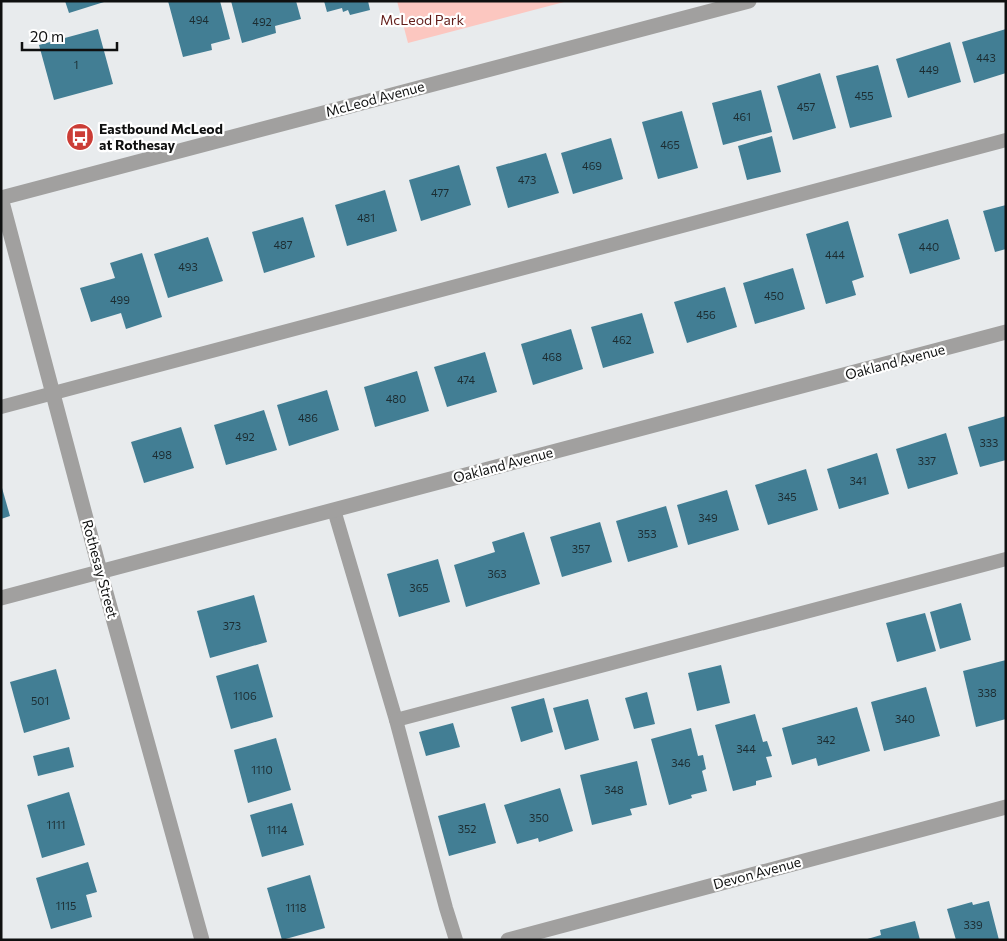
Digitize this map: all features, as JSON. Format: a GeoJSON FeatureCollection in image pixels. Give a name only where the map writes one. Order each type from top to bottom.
{"type":"FeatureCollection","features":[{"type":"Feature","properties":{"kind":"street","name":"McLeod Avenue"},"geometry":{"type":"LineString","coordinates":[[1,198],[748,1]]}},
{"type":"Feature","properties":{"kind":"street","name":"Rothesay Street"},"geometry":{"type":"LineString","coordinates":[[1,198],[100,572],[202,940]]}},
{"type":"Feature","properties":{"kind":"street","name":"Oakland Avenue"},"geometry":{"type":"LineString","coordinates":[[1,598],[1006,332]]}},
{"type":"Feature","properties":{"kind":"street","name":"Devon Avenue"},"geometry":{"type":"LineString","coordinates":[[508,940],[1006,807]]}},
{"type":"Feature","properties":{"kind":"lane"},"geometry":{"type":"LineString","coordinates":[[1,407],[1006,140]]}},
{"type":"Feature","properties":{"kind":"lane"},"geometry":{"type":"LineString","coordinates":[[334,510],[396,720],[456,940]]}},
{"type":"Feature","properties":{"kind":"lane"},"geometry":{"type":"LineString","coordinates":[[396,720],[1006,560]]}},
{"type":"Feature","properties":{"kind":"green space","name":"McLeod Park"},"geometry":{"type":"Polygon","coordinates":[[[397,1],[568,1],[408,43],[397,1]]]}},
{"type":"Feature","properties":{"kind":"building"},"geometry":{"type":"Polygon","coordinates":[[[65,1],[104,1],[104,2],[69,13],[65,1]]]}},
{"type":"Feature","properties":{"kind":"building"},"geometry":{"type":"Polygon","coordinates":[[[168,1],[220,1],[230,39],[211,44],[212,50],[183,57],[168,1]]]}},
{"type":"Feature","properties":{"kind":"building"},"geometry":{"type":"Polygon","coordinates":[[[231,1],[296,1],[301,19],[275,26],[276,33],[242,43],[231,1]]]}},
{"type":"Feature","properties":{"kind":"building"},"geometry":{"type":"Polygon","coordinates":[[[324,1],[368,1],[370,10],[350,15],[348,10],[343,12],[342,8],[327,12],[324,1]]]}},
{"type":"Feature","properties":{"kind":"building"},"geometry":{"type":"Polygon","coordinates":[[[98,29],[113,84],[54,100],[39,45],[98,29]]]}},
{"type":"Feature","properties":{"kind":"building"},"geometry":{"type":"Polygon","coordinates":[[[1006,29],[1006,73],[974,83],[962,42],[1006,29]]]}},
{"type":"Feature","properties":{"kind":"building"},"geometry":{"type":"Polygon","coordinates":[[[950,42],[961,82],[908,98],[896,59],[950,42]]]}},
{"type":"Feature","properties":{"kind":"building"},"geometry":{"type":"Polygon","coordinates":[[[878,65],[892,117],[850,128],[836,76],[878,65]]]}},
{"type":"Feature","properties":{"kind":"building"},"geometry":{"type":"Polygon","coordinates":[[[820,73],[836,128],[793,140],[777,86],[820,73]]]}},
{"type":"Feature","properties":{"kind":"building"},"geometry":{"type":"Polygon","coordinates":[[[761,90],[772,132],[723,145],[712,103],[761,90]]]}},
{"type":"Feature","properties":{"kind":"building"},"geometry":{"type":"Polygon","coordinates":[[[682,111],[698,168],[658,179],[642,122],[682,111]]]}},
{"type":"Feature","properties":{"kind":"building"},"geometry":{"type":"Polygon","coordinates":[[[772,136],[781,172],[747,180],[738,146],[772,136]]]}},
{"type":"Feature","properties":{"kind":"building"},"geometry":{"type":"Polygon","coordinates":[[[611,138],[623,179],[573,194],[561,153],[611,138]]]}},
{"type":"Feature","properties":{"kind":"building"},"geometry":{"type":"Polygon","coordinates":[[[546,153],[559,193],[508,208],[496,167],[546,153]]]}},
{"type":"Feature","properties":{"kind":"building"},"geometry":{"type":"Polygon","coordinates":[[[459,165],[471,205],[421,221],[409,180],[459,165]]]}},
{"type":"Feature","properties":{"kind":"building"},"geometry":{"type":"Polygon","coordinates":[[[385,190],[397,231],[347,246],[335,205],[385,190]]]}},
{"type":"Feature","properties":{"kind":"building"},"geometry":{"type":"Polygon","coordinates":[[[1006,205],[1006,249],[995,252],[983,211],[1006,205]]]}},
{"type":"Feature","properties":{"kind":"building"},"geometry":{"type":"Polygon","coordinates":[[[303,217],[315,257],[264,273],[252,232],[303,217]]]}},
{"type":"Feature","properties":{"kind":"building"},"geometry":{"type":"Polygon","coordinates":[[[948,219],[960,259],[910,274],[898,234],[948,219]]]}},
{"type":"Feature","properties":{"kind":"building"},"geometry":{"type":"Polygon","coordinates":[[[848,221],[864,277],[852,281],[856,295],[826,304],[806,234],[848,221]]]}},
{"type":"Feature","properties":{"kind":"building"},"geometry":{"type":"Polygon","coordinates":[[[208,237],[223,281],[168,298],[154,254],[208,237]]]}},
{"type":"Feature","properties":{"kind":"building"},"geometry":{"type":"Polygon","coordinates":[[[142,253],[162,317],[126,329],[121,313],[91,322],[80,288],[115,278],[110,263],[142,253]]]}},
{"type":"Feature","properties":{"kind":"building"},"geometry":{"type":"Polygon","coordinates":[[[793,268],[805,309],[755,324],[743,283],[793,268]]]}},
{"type":"Feature","properties":{"kind":"building"},"geometry":{"type":"Polygon","coordinates":[[[725,287],[737,327],[687,343],[674,302],[725,287]]]}},
{"type":"Feature","properties":{"kind":"building"},"geometry":{"type":"Polygon","coordinates":[[[642,313],[654,353],[603,368],[591,327],[642,313]]]}},
{"type":"Feature","properties":{"kind":"building"},"geometry":{"type":"Polygon","coordinates":[[[571,329],[583,369],[533,385],[521,344],[571,329]]]}},
{"type":"Feature","properties":{"kind":"building"},"geometry":{"type":"Polygon","coordinates":[[[485,352],[497,392],[447,407],[434,367],[485,352]]]}},
{"type":"Feature","properties":{"kind":"building"},"geometry":{"type":"Polygon","coordinates":[[[417,371],[429,411],[375,427],[364,387],[417,371]]]}},
{"type":"Feature","properties":{"kind":"building"},"geometry":{"type":"Polygon","coordinates":[[[327,390],[339,430],[289,446],[277,405],[327,390]]]}},
{"type":"Feature","properties":{"kind":"building"},"geometry":{"type":"Polygon","coordinates":[[[264,410],[277,450],[226,465],[214,425],[264,410]]]}},
{"type":"Feature","properties":{"kind":"building"},"geometry":{"type":"Polygon","coordinates":[[[1006,416],[1006,460],[980,467],[968,427],[1006,416]]]}},
{"type":"Feature","properties":{"kind":"building"},"geometry":{"type":"Polygon","coordinates":[[[181,427],[194,468],[144,483],[131,442],[181,427]]]}},
{"type":"Feature","properties":{"kind":"building"},"geometry":{"type":"Polygon","coordinates":[[[946,433],[958,474],[908,489],[896,449],[946,433]]]}},
{"type":"Feature","properties":{"kind":"building"},"geometry":{"type":"Polygon","coordinates":[[[877,453],[889,494],[839,509],[827,469],[877,453]]]}},
{"type":"Feature","properties":{"kind":"building"},"geometry":{"type":"Polygon","coordinates":[[[806,469],[818,510],[768,525],[755,485],[806,469]]]}},
{"type":"Feature","properties":{"kind":"building"},"geometry":{"type":"Polygon","coordinates":[[[1,489],[10,516],[1,519],[1,489]]]}},
{"type":"Feature","properties":{"kind":"building"},"geometry":{"type":"Polygon","coordinates":[[[727,490],[739,530],[688,545],[677,505],[727,490]]]}},
{"type":"Feature","properties":{"kind":"building"},"geometry":{"type":"Polygon","coordinates":[[[666,506],[678,547],[628,562],[616,521],[666,506]]]}},
{"type":"Feature","properties":{"kind":"building"},"geometry":{"type":"Polygon","coordinates":[[[600,522],[612,562],[562,577],[550,537],[600,522]]]}},
{"type":"Feature","properties":{"kind":"building"},"geometry":{"type":"Polygon","coordinates":[[[524,532],[540,584],[466,607],[454,565],[495,552],[492,542],[524,532]]]}},
{"type":"Feature","properties":{"kind":"building"},"geometry":{"type":"Polygon","coordinates":[[[438,559],[450,602],[399,617],[387,574],[438,559]]]}},
{"type":"Feature","properties":{"kind":"building"},"geometry":{"type":"Polygon","coordinates":[[[254,595],[267,642],[210,658],[197,611],[254,595]]]}},
{"type":"Feature","properties":{"kind":"building"},"geometry":{"type":"Polygon","coordinates":[[[961,603],[971,640],[940,649],[930,612],[961,603]]]}},
{"type":"Feature","properties":{"kind":"building"},"geometry":{"type":"Polygon","coordinates":[[[925,613],[936,651],[897,662],[886,623],[925,613]]]}},
{"type":"Feature","properties":{"kind":"building"},"geometry":{"type":"Polygon","coordinates":[[[1006,660],[1006,719],[976,727],[963,671],[1006,660]]]}},
{"type":"Feature","properties":{"kind":"building"},"geometry":{"type":"Polygon","coordinates":[[[258,664],[273,717],[231,729],[216,676],[258,664]]]}},
{"type":"Feature","properties":{"kind":"building"},"geometry":{"type":"Polygon","coordinates":[[[721,665],[730,703],[697,711],[688,673],[721,665]]]}},
{"type":"Feature","properties":{"kind":"building"},"geometry":{"type":"Polygon","coordinates":[[[56,669],[70,719],[24,733],[10,682],[56,669]]]}},
{"type":"Feature","properties":{"kind":"building"},"geometry":{"type":"Polygon","coordinates":[[[926,687],[940,736],[884,751],[871,702],[926,687]]]}},
{"type":"Feature","properties":{"kind":"building"},"geometry":{"type":"Polygon","coordinates":[[[647,692],[655,724],[634,729],[625,698],[647,692]]]}},
{"type":"Feature","properties":{"kind":"building"},"geometry":{"type":"Polygon","coordinates":[[[544,698],[553,732],[521,742],[511,707],[544,698]]]}},
{"type":"Feature","properties":{"kind":"building"},"geometry":{"type":"Polygon","coordinates":[[[588,699],[599,740],[565,750],[553,708],[588,699]]]}},
{"type":"Feature","properties":{"kind":"building"},"geometry":{"type":"Polygon","coordinates":[[[857,707],[870,751],[818,766],[816,758],[792,765],[782,728],[857,707]]]}},
{"type":"Feature","properties":{"kind":"building"},"geometry":{"type":"Polygon","coordinates":[[[755,714],[763,742],[767,741],[772,756],[766,757],[772,777],[756,781],[756,785],[733,791],[715,725],[755,714]]]}},
{"type":"Feature","properties":{"kind":"building"},"geometry":{"type":"Polygon","coordinates":[[[453,723],[460,747],[426,756],[419,732],[453,723]]]}},
{"type":"Feature","properties":{"kind":"building"},"geometry":{"type":"Polygon","coordinates":[[[691,728],[698,756],[703,755],[706,769],[702,771],[707,791],[691,795],[692,798],[669,805],[651,739],[691,728]]]}},
{"type":"Feature","properties":{"kind":"building"},"geometry":{"type":"Polygon","coordinates":[[[276,738],[291,790],[248,803],[234,750],[276,738]]]}},
{"type":"Feature","properties":{"kind":"building"},"geometry":{"type":"Polygon","coordinates":[[[69,747],[74,767],[38,776],[33,756],[69,747]]]}},
{"type":"Feature","properties":{"kind":"building"},"geometry":{"type":"Polygon","coordinates":[[[637,761],[647,805],[630,809],[632,815],[592,825],[580,775],[637,761]]]}},
{"type":"Feature","properties":{"kind":"building"},"geometry":{"type":"Polygon","coordinates":[[[560,788],[573,831],[539,842],[538,838],[517,844],[504,805],[560,788]]]}},
{"type":"Feature","properties":{"kind":"building"},"geometry":{"type":"Polygon","coordinates":[[[69,792],[85,845],[42,858],[27,805],[69,792]]]}},
{"type":"Feature","properties":{"kind":"building"},"geometry":{"type":"Polygon","coordinates":[[[292,803],[304,845],[262,857],[250,815],[292,803]]]}},
{"type":"Feature","properties":{"kind":"building"},"geometry":{"type":"Polygon","coordinates":[[[485,803],[496,843],[449,856],[438,816],[485,803]]]}},
{"type":"Feature","properties":{"kind":"building"},"geometry":{"type":"Polygon","coordinates":[[[88,862],[97,892],[86,895],[92,917],[51,929],[36,878],[88,862]]]}},
{"type":"Feature","properties":{"kind":"building"},"geometry":{"type":"Polygon","coordinates":[[[310,875],[325,928],[282,940],[267,888],[310,875]]]}},
{"type":"Feature","properties":{"kind":"building"},"geometry":{"type":"Polygon","coordinates":[[[989,901],[999,940],[956,940],[947,909],[972,902],[973,905],[989,901]]]}},
{"type":"Feature","properties":{"kind":"building"},"geometry":{"type":"Polygon","coordinates":[[[915,921],[920,940],[864,940],[881,935],[880,930],[915,921]]]}},
{"type":"Feature","properties":{"kind":"place","name":"Eastbound McLeod at Rothesay"},"geometry":{"type":"Point","coordinates":[80,137]}}]}
